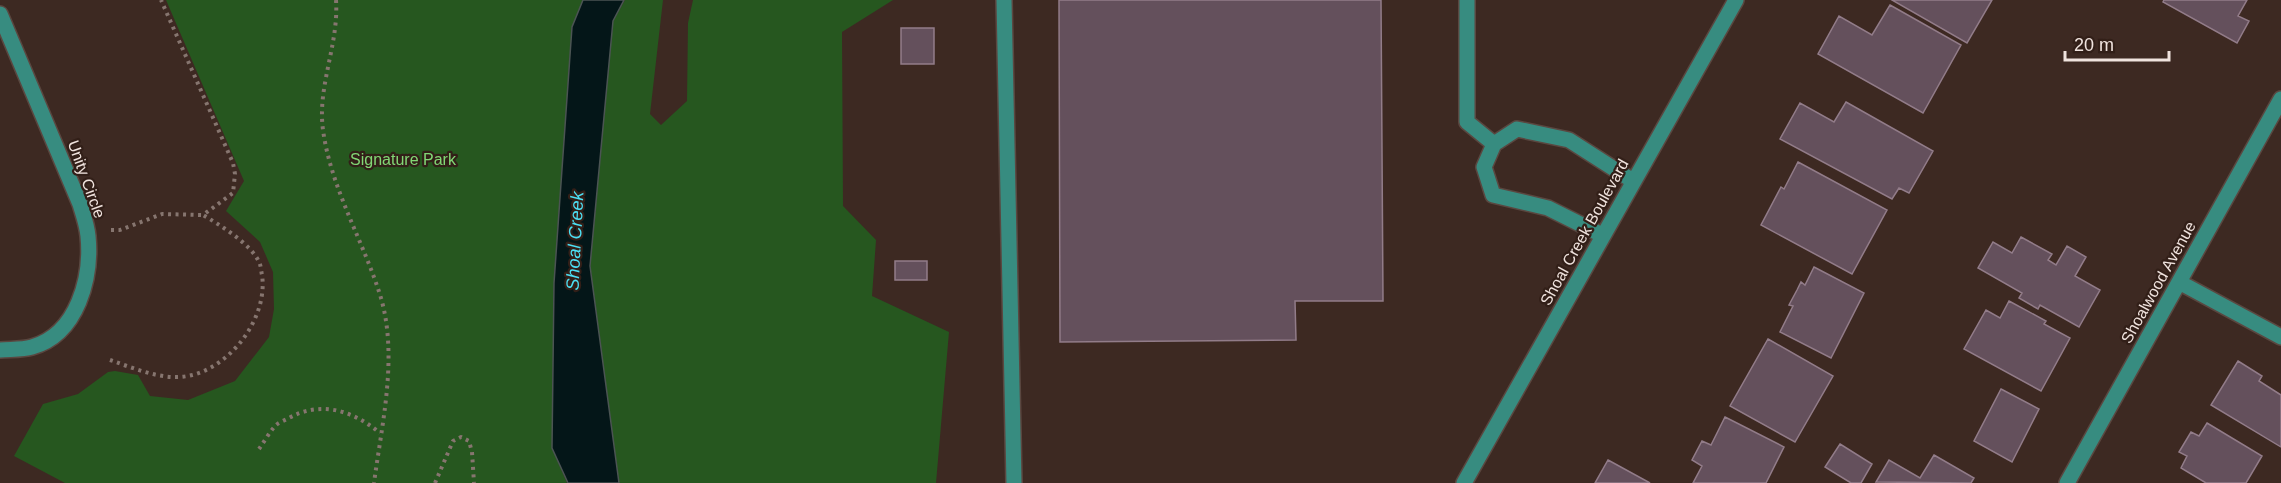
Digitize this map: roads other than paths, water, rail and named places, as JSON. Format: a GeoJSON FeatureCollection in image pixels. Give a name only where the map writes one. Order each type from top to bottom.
{"type":"FeatureCollection","features":[{"type":"Feature","properties":{"kind":"street"},"geometry":{"type":"LineString","coordinates":[[1004,0],[1014,483]]}},
{"type":"Feature","properties":{"kind":"street"},"geometry":{"type":"LineString","coordinates":[[1467,0],[1467,122],[1494,144]]}},
{"type":"Feature","properties":{"kind":"street","name":"Shoal Creek Boulevard"},"geometry":{"type":"LineString","coordinates":[[1464,483],[1736,0]]}},
{"type":"Feature","properties":{"kind":"street","name":"Unity Circle"},"geometry":{"type":"LineString","coordinates":[[0,14],[71,183],[87,231],[88,261],[75,313],[61,331],[33,347],[0,350]]}},
{"type":"Feature","properties":{"kind":"street","name":"Shoalwood Avenue"},"geometry":{"type":"LineString","coordinates":[[2067,483],[2281,99]]}},
{"type":"Feature","properties":{"kind":"street"},"geometry":{"type":"LineString","coordinates":[[1602,236],[1548,208],[1493,195],[1484,167],[1494,144],[1517,129],[1569,140],[1633,181]]}},
{"type":"Feature","properties":{"kind":"street"},"geometry":{"type":"LineString","coordinates":[[2179,282],[2281,337]]}},
{"type":"Feature","properties":{"kind":"water","name":"Shoal Creek"},"geometry":{"type":"Polygon","coordinates":[[[583,0],[624,0],[613,21],[590,266],[619,483],[568,483],[552,448],[554,283],[572,27],[583,0]]]}},
{"type":"Feature","properties":{"kind":"park label","name":"Signature Park"},"geometry":{"type":"Point","coordinates":[403,159]}}]}
